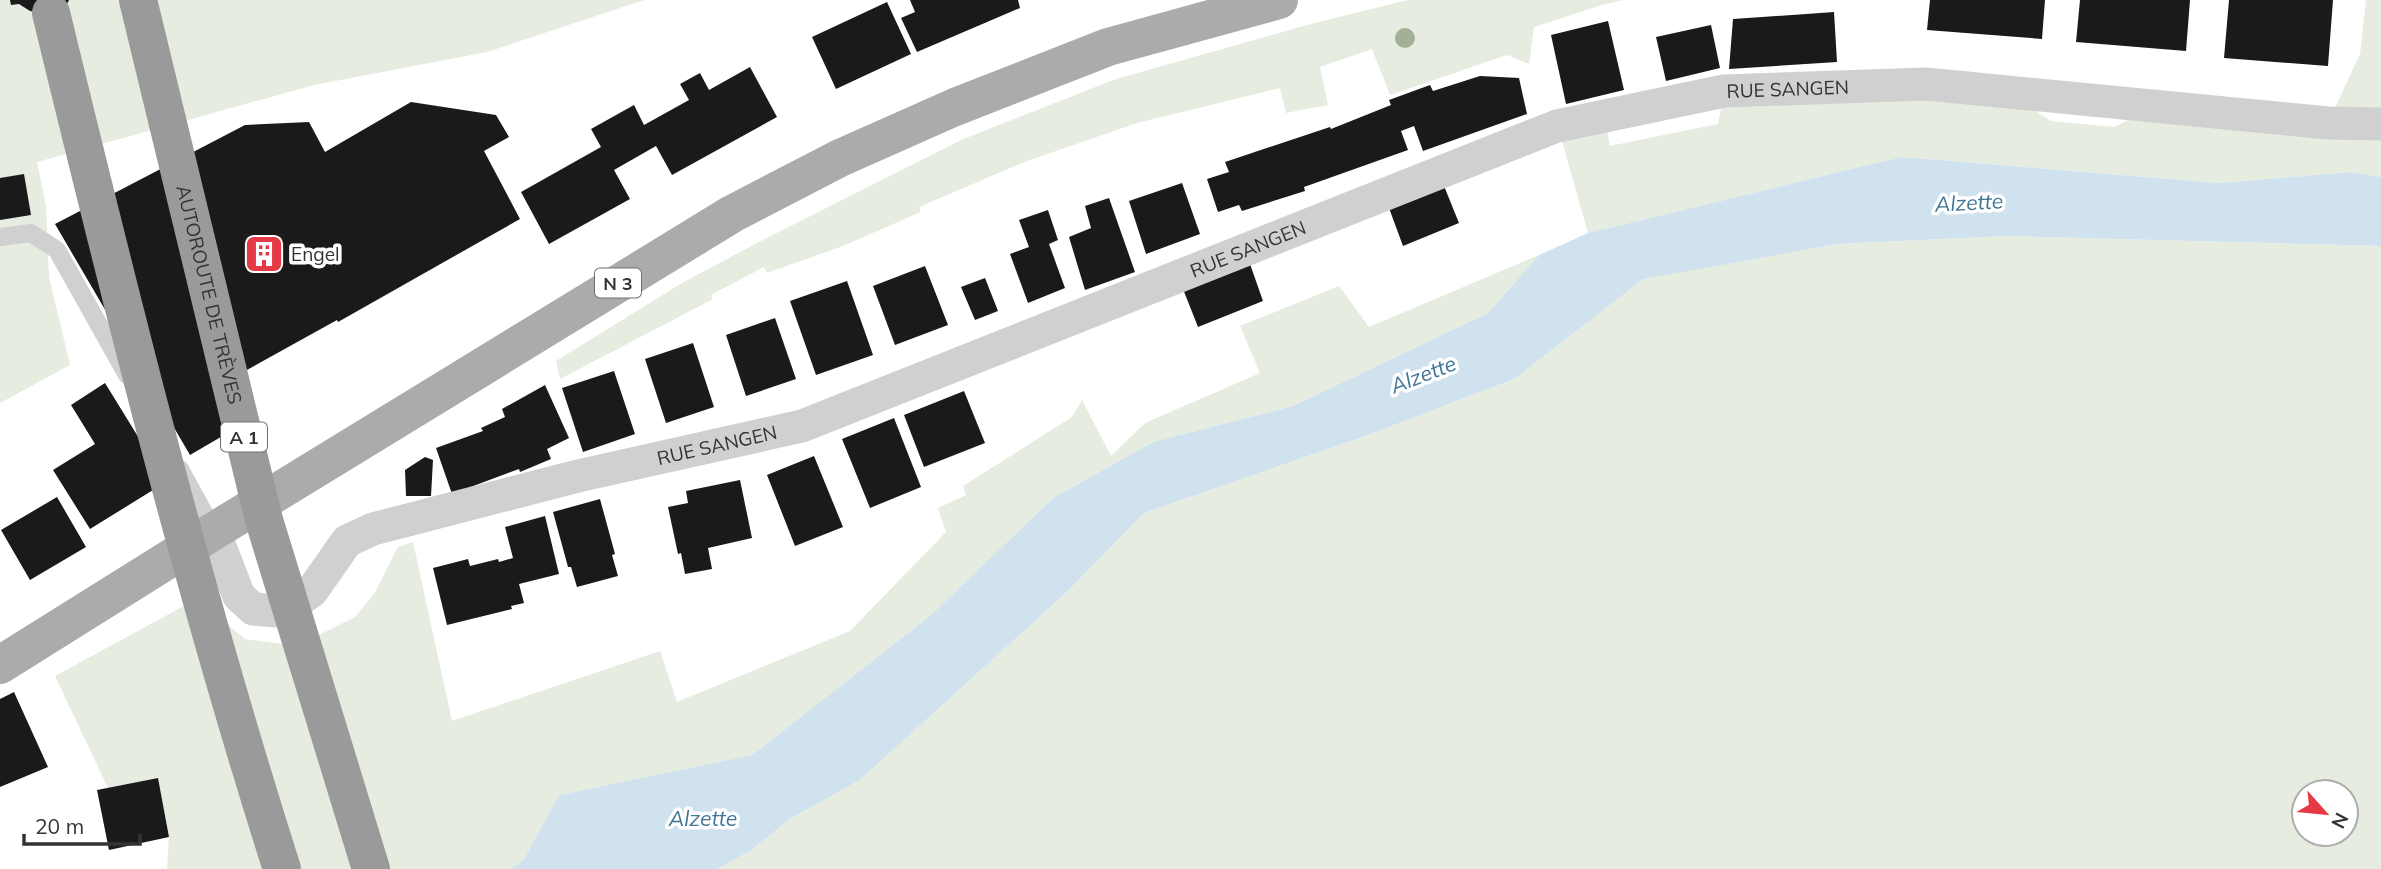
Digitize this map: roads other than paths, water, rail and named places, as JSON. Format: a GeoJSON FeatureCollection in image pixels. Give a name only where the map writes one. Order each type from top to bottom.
{"type":"FeatureCollection","features":[{"type":"Feature","properties":{"kind":"highway","name":"AUTOROUTE DE TRÈVES"},"geometry":{"type":"LineString","coordinates":[[138,0],[264,520],[370,869]]}},
{"type":"Feature","properties":{"kind":"highway"},"geometry":{"type":"LineString","coordinates":[[51,13],[143,388],[236,725],[282,869]]}},
{"type":"Feature","properties":{"kind":"main road","name":"N 3"},"geometry":{"type":"LineString","coordinates":[[0,665],[732,214],[840,158],[955,107],[1108,47],[1279,0]]}},
{"type":"Feature","properties":{"kind":"street","name":"RUE SANGEN"},"geometry":{"type":"LineString","coordinates":[[214,531],[239,596],[253,609],[277,611],[298,601],[312,590],[347,541],[373,529],[578,476],[802,426],[1557,126],[1724,91],[1927,84],[2328,123],[2381,124]]}},
{"type":"Feature","properties":{"kind":"lane"},"geometry":{"type":"LineString","coordinates":[[0,237],[32,233],[57,250],[214,531]]}},
{"type":"Feature","properties":{"kind":"water","name":"Alzette"},"geometry":{"type":"Polygon","coordinates":[[[1901,157],[2220,183],[2350,172],[2381,177],[2381,246],[2006,236],[1838,244],[1643,279],[1514,379],[1368,435],[1144,513],[1069,590],[860,780],[790,819],[750,851],[717,869],[511,869],[524,859],[559,795],[752,755],[930,616],[1053,498],[1153,442],[1293,406],[1488,313],[1539,255],[1588,233],[1901,157]]]}},
{"type":"Feature","properties":{"kind":"place","name":"Engel"},"geometry":{"type":"Point","coordinates":[264,254]}}]}
